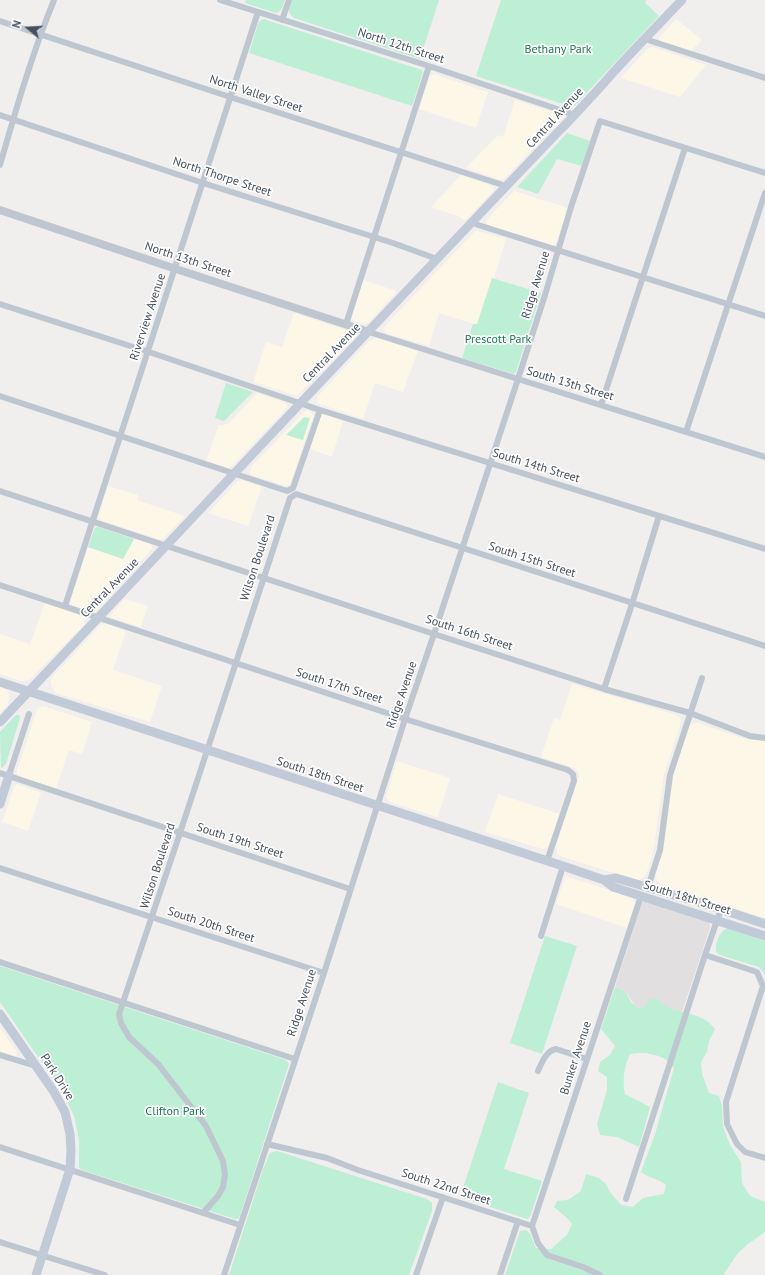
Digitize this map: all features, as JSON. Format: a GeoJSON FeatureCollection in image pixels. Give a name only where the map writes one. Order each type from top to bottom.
{"type":"FeatureCollection","features":[{"type":"Feature","properties":{"kind":"main road","name":"Central Avenue"},"geometry":{"type":"LineString","coordinates":[[0,722],[682,0]]}},
{"type":"Feature","properties":{"kind":"main road","name":"South 18th Street"},"geometry":{"type":"LineString","coordinates":[[0,682],[563,866],[604,880],[613,887],[765,936]]}},
{"type":"Feature","properties":{"kind":"main road"},"geometry":{"type":"LineString","coordinates":[[0,804],[9,775]]}},
{"type":"Feature","properties":{"kind":"main road","name":"South 18th Street"},"geometry":{"type":"LineString","coordinates":[[604,880],[616,878],[721,909],[765,924]]}},
{"type":"Feature","properties":{"kind":"main road","name":"Park Drive"},"geometry":{"type":"LineString","coordinates":[[0,1014],[54,1092],[65,1112],[70,1134],[70,1169],[36,1275]]}},
{"type":"Feature","properties":{"kind":"street"},"geometry":{"type":"LineString","coordinates":[[0,165],[12,119],[40,34],[54,0]]}},
{"type":"Feature","properties":{"kind":"street","name":"North 12th Street"},"geometry":{"type":"LineString","coordinates":[[220,0],[429,66],[575,115]]}},
{"type":"Feature","properties":{"kind":"street"},"geometry":{"type":"LineString","coordinates":[[282,20],[289,0]]}},
{"type":"Feature","properties":{"kind":"street","name":"Riverview Avenue"},"geometry":{"type":"LineString","coordinates":[[65,606],[176,269],[258,12]]}},
{"type":"Feature","properties":{"kind":"street","name":"North Valley Street"},"geometry":{"type":"LineString","coordinates":[[0,21],[506,186]]}},
{"type":"Feature","properties":{"kind":"street"},"geometry":{"type":"LineString","coordinates":[[645,39],[765,78]]}},
{"type":"Feature","properties":{"kind":"street"},"geometry":{"type":"LineString","coordinates":[[346,324],[429,66]]}},
{"type":"Feature","properties":{"kind":"street","name":"North Thorpe Street"},"geometry":{"type":"LineString","coordinates":[[0,115],[203,183],[437,258]]}},
{"type":"Feature","properties":{"kind":"street","name":"Ridge Avenue"},"geometry":{"type":"LineString","coordinates":[[224,1275],[324,973],[461,548],[518,379],[559,251],[571,207],[600,121],[685,148]]}},
{"type":"Feature","properties":{"kind":"street"},"geometry":{"type":"LineString","coordinates":[[601,405],[685,148],[765,173]]}},
{"type":"Feature","properties":{"kind":"street"},"geometry":{"type":"LineString","coordinates":[[686,432],[765,193]]}},
{"type":"Feature","properties":{"kind":"street","name":"North 13th Street"},"geometry":{"type":"LineString","coordinates":[[0,210],[369,332]]}},
{"type":"Feature","properties":{"kind":"street"},"geometry":{"type":"LineString","coordinates":[[472,223],[765,316]]}},
{"type":"Feature","properties":{"kind":"street","name":"South 14th Street"},"geometry":{"type":"LineString","coordinates":[[0,304],[148,352],[300,404],[765,549]]}},
{"type":"Feature","properties":{"kind":"street","name":"South 13th Street"},"geometry":{"type":"LineString","coordinates":[[369,332],[765,457]]}},
{"type":"Feature","properties":{"kind":"street"},"geometry":{"type":"LineString","coordinates":[[0,396],[287,491],[292,488],[320,410]]}},
{"type":"Feature","properties":{"kind":"street","name":"South 16th Street"},"geometry":{"type":"LineString","coordinates":[[0,491],[604,689],[690,713],[750,736],[765,738]]}},
{"type":"Feature","properties":{"kind":"street","name":"South 15th Street"},"geometry":{"type":"LineString","coordinates":[[293,496],[296,494],[765,646]]}},
{"type":"Feature","properties":{"kind":"street","name":"Wilson Boulevard"},"geometry":{"type":"LineString","coordinates":[[203,1213],[218,1196],[223,1187],[225,1175],[223,1161],[206,1126],[158,1064],[129,1037],[121,1023],[119,1014],[152,918],[263,578],[290,498],[293,496]]}},
{"type":"Feature","properties":{"kind":"street"},"geometry":{"type":"LineString","coordinates":[[604,689],[659,516]]}},
{"type":"Feature","properties":{"kind":"street","name":"South 17th Street"},"geometry":{"type":"LineString","coordinates":[[0,585],[405,719],[568,770],[573,774],[574,781],[547,861]]}},
{"type":"Feature","properties":{"kind":"street"},"geometry":{"type":"LineString","coordinates":[[648,887],[660,850],[670,775],[702,678]]}},
{"type":"Feature","properties":{"kind":"street"},"geometry":{"type":"LineString","coordinates":[[9,775],[29,714]]}},
{"type":"Feature","properties":{"kind":"street","name":"South 19th Street"},"geometry":{"type":"LineString","coordinates":[[0,773],[350,889]]}},
{"type":"Feature","properties":{"kind":"street"},"geometry":{"type":"LineString","coordinates":[[541,936],[563,866]]}},
{"type":"Feature","properties":{"kind":"street","name":"South 20th Street"},"geometry":{"type":"LineString","coordinates":[[0,868],[324,973]]}},
{"type":"Feature","properties":{"kind":"street","name":"Bunker Avenue"},"geometry":{"type":"LineString","coordinates":[[532,1226],[642,896]]}},
{"type":"Feature","properties":{"kind":"street"},"geometry":{"type":"LineString","coordinates":[[626,1199],[721,909]]}},
{"type":"Feature","properties":{"kind":"street"},"geometry":{"type":"LineString","coordinates":[[705,955],[757,972],[763,986],[726,1102],[726,1124],[738,1144],[746,1152],[765,1158]]}},
{"type":"Feature","properties":{"kind":"street"},"geometry":{"type":"LineString","coordinates":[[0,962],[295,1059]]}},
{"type":"Feature","properties":{"kind":"street"},"geometry":{"type":"LineString","coordinates":[[538,1071],[551,1050],[556,1049],[587,1059]]}},
{"type":"Feature","properties":{"kind":"street"},"geometry":{"type":"LineString","coordinates":[[0,1055],[36,1066]]}},
{"type":"Feature","properties":{"kind":"street","name":"South 22nd Street"},"geometry":{"type":"LineString","coordinates":[[267,1144],[327,1158],[358,1170],[532,1226]]}},
{"type":"Feature","properties":{"kind":"street"},"geometry":{"type":"LineString","coordinates":[[0,1147],[240,1225]]}},
{"type":"Feature","properties":{"kind":"street"},"geometry":{"type":"LineString","coordinates":[[416,1275],[443,1197]]}},
{"type":"Feature","properties":{"kind":"street"},"geometry":{"type":"LineString","coordinates":[[500,1275],[518,1221]]}},
{"type":"Feature","properties":{"kind":"street"},"geometry":{"type":"LineString","coordinates":[[532,1226],[538,1243],[548,1256],[582,1267],[600,1275]]}},
{"type":"Feature","properties":{"kind":"street"},"geometry":{"type":"LineString","coordinates":[[0,1242],[105,1275]]}},
{"type":"Feature","properties":{"kind":"shaded area"},"geometry":{"type":"Polygon","coordinates":[[[676,19],[702,40],[690,52],[659,40],[659,38],[676,19]]]}},
{"type":"Feature","properties":{"kind":"shaded area"},"geometry":{"type":"Polygon","coordinates":[[[653,47],[706,65],[680,97],[621,78],[645,51],[653,47]]]}},
{"type":"Feature","properties":{"kind":"shaded area"},"geometry":{"type":"Polygon","coordinates":[[[434,74],[488,92],[476,128],[419,109],[430,77],[434,74]]]}},
{"type":"Feature","properties":{"kind":"shaded area"},"geometry":{"type":"Polygon","coordinates":[[[515,100],[559,114],[561,117],[559,121],[503,180],[466,168],[498,135],[503,137],[515,100]]]}},
{"type":"Feature","properties":{"kind":"shaded area"},"geometry":{"type":"Polygon","coordinates":[[[461,175],[490,185],[494,190],[465,221],[460,217],[431,207],[461,175]]]}},
{"type":"Feature","properties":{"kind":"shaded area"},"geometry":{"type":"Polygon","coordinates":[[[514,191],[568,208],[556,244],[553,245],[486,224],[488,218],[514,191]]]}},
{"type":"Feature","properties":{"kind":"shaded area"},"geometry":{"type":"Polygon","coordinates":[[[475,231],[506,239],[477,325],[439,313],[429,346],[388,334],[384,331],[383,329],[385,326],[475,231]]]}},
{"type":"Feature","properties":{"kind":"shaded area"},"geometry":{"type":"Polygon","coordinates":[[[363,280],[397,291],[368,323],[364,324],[352,319],[363,280]]]}},
{"type":"Feature","properties":{"kind":"shaded area"},"geometry":{"type":"Polygon","coordinates":[[[294,313],[353,332],[355,335],[354,338],[297,396],[253,382],[266,342],[282,347],[294,313]]]}},
{"type":"Feature","properties":{"kind":"shaded area"},"geometry":{"type":"Polygon","coordinates":[[[377,338],[418,351],[403,392],[375,383],[363,419],[317,403],[317,397],[369,341],[377,338]]]}},
{"type":"Feature","properties":{"kind":"shaded area"},"geometry":{"type":"Polygon","coordinates":[[[257,393],[284,402],[287,405],[287,408],[231,467],[228,468],[206,461],[219,425],[228,424],[257,393]]]}},
{"type":"Feature","properties":{"kind":"shaded area"},"geometry":{"type":"Polygon","coordinates":[[[308,410],[313,415],[312,420],[290,484],[286,486],[251,475],[251,467],[305,411],[308,410]]]}},
{"type":"Feature","properties":{"kind":"shaded area"},"geometry":{"type":"Polygon","coordinates":[[[322,413],[343,421],[332,457],[310,449],[322,413]]]}},
{"type":"Feature","properties":{"kind":"shaded area"},"geometry":{"type":"Polygon","coordinates":[[[242,480],[262,487],[248,526],[208,513],[238,481],[242,480]]]}},
{"type":"Feature","properties":{"kind":"shaded area"},"geometry":{"type":"Polygon","coordinates":[[[108,486],[138,495],[137,500],[185,516],[163,539],[158,539],[100,520],[98,518],[108,486]]]}},
{"type":"Feature","properties":{"kind":"shaded area"},"geometry":{"type":"Polygon","coordinates":[[[134,539],[150,543],[152,549],[96,610],[90,611],[72,605],[70,603],[88,547],[123,559],[134,539]]]}},
{"type":"Feature","properties":{"kind":"shaded area"},"geometry":{"type":"Polygon","coordinates":[[[125,599],[148,606],[141,627],[112,618],[110,616],[125,599]]]}},
{"type":"Feature","properties":{"kind":"shaded area"},"geometry":{"type":"Polygon","coordinates":[[[45,603],[84,617],[84,625],[30,679],[21,681],[0,674],[0,634],[30,644],[45,603]]]}},
{"type":"Feature","properties":{"kind":"shaded area"},"geometry":{"type":"Polygon","coordinates":[[[102,624],[126,631],[113,670],[162,686],[150,722],[56,693],[51,685],[53,676],[102,624]]]}},
{"type":"Feature","properties":{"kind":"shaded area"},"geometry":{"type":"Polygon","coordinates":[[[572,684],[677,715],[681,720],[664,774],[654,847],[649,868],[644,877],[639,880],[560,856],[557,852],[556,846],[579,776],[578,771],[572,767],[541,757],[554,718],[560,720],[572,684]]]}},
{"type":"Feature","properties":{"kind":"shaded area"},"geometry":{"type":"Polygon","coordinates":[[[0,686],[8,691],[9,695],[8,704],[0,713],[0,686]]]}},
{"type":"Feature","properties":{"kind":"shaded area"},"geometry":{"type":"Polygon","coordinates":[[[43,706],[92,722],[82,754],[69,750],[56,789],[17,774],[37,709],[43,706]]]}},
{"type":"Feature","properties":{"kind":"shaded area"},"geometry":{"type":"Polygon","coordinates":[[[698,723],[742,738],[765,740],[765,918],[661,885],[657,880],[655,874],[663,852],[673,776],[688,728],[692,724],[698,723]]]}},
{"type":"Feature","properties":{"kind":"shaded area"},"geometry":{"type":"Polygon","coordinates":[[[397,761],[450,778],[438,817],[389,802],[386,797],[397,761]]]}},
{"type":"Feature","properties":{"kind":"shaded area"},"geometry":{"type":"Polygon","coordinates":[[[17,784],[41,793],[28,831],[2,822],[15,785],[17,784]]]}},
{"type":"Feature","properties":{"kind":"shaded area"},"geometry":{"type":"Polygon","coordinates":[[[498,794],[560,814],[548,847],[543,849],[485,832],[498,794]]]}},
{"type":"Feature","properties":{"kind":"shaded area"},"geometry":{"type":"Polygon","coordinates":[[[565,876],[629,896],[633,899],[635,903],[627,928],[556,904],[565,876]]]}},
{"type":"Feature","properties":{"kind":"shaded area"},"geometry":{"type":"Polygon","coordinates":[[[644,901],[708,921],[710,925],[682,1012],[662,1005],[658,999],[645,1007],[637,1008],[625,991],[615,987],[641,905],[644,901]]]}},
{"type":"Feature","properties":{"kind":"shaded area"},"geometry":{"type":"Polygon","coordinates":[[[0,1028],[17,1052],[16,1055],[14,1056],[0,1051],[0,1028]]]}},
{"type":"Feature","properties":{"kind":"green space"},"geometry":{"type":"Polygon","coordinates":[[[246,0],[285,0],[281,10],[276,13],[245,3],[246,0]]]}},
{"type":"Feature","properties":{"kind":"green space"},"geometry":{"type":"Polygon","coordinates":[[[291,0],[439,0],[420,59],[294,18],[289,12],[291,0]]]}},
{"type":"Feature","properties":{"kind":"green space","name":"Bethany Park"},"geometry":{"type":"Polygon","coordinates":[[[501,0],[646,0],[645,3],[659,16],[572,107],[476,76],[501,0]]]}},
{"type":"Feature","properties":{"kind":"green space"},"geometry":{"type":"Polygon","coordinates":[[[263,19],[422,70],[423,72],[412,106],[249,53],[258,24],[263,19]]]}},
{"type":"Feature","properties":{"kind":"green space"},"geometry":{"type":"Polygon","coordinates":[[[567,133],[590,141],[582,166],[557,159],[538,194],[517,187],[567,133]]]}},
{"type":"Feature","properties":{"kind":"green space","name":"Prescott Park"},"geometry":{"type":"Polygon","coordinates":[[[492,278],[541,293],[516,372],[514,374],[462,358],[473,324],[477,324],[492,278]]]}},
{"type":"Feature","properties":{"kind":"green space"},"geometry":{"type":"Polygon","coordinates":[[[226,383],[253,392],[224,421],[215,418],[226,383]]]}},
{"type":"Feature","properties":{"kind":"green space"},"geometry":{"type":"Polygon","coordinates":[[[304,417],[310,418],[303,440],[286,435],[304,417]]]}},
{"type":"Feature","properties":{"kind":"green space"},"geometry":{"type":"Polygon","coordinates":[[[98,527],[134,539],[123,559],[88,547],[95,528],[98,527]]]}},
{"type":"Feature","properties":{"kind":"green space"},"geometry":{"type":"Polygon","coordinates":[[[16,715],[19,715],[20,718],[6,764],[1,768],[0,732],[16,715]]]}},
{"type":"Feature","properties":{"kind":"green space"},"geometry":{"type":"Polygon","coordinates":[[[727,928],[765,941],[765,975],[759,967],[720,955],[716,952],[718,938],[727,928]]]}},
{"type":"Feature","properties":{"kind":"green space"},"geometry":{"type":"Polygon","coordinates":[[[545,936],[577,946],[542,1054],[510,1043],[545,936]]]}},
{"type":"Feature","properties":{"kind":"green space","name":"Clifton Park"},"geometry":{"type":"Polygon","coordinates":[[[0,966],[286,1060],[289,1064],[238,1219],[79,1168],[79,1141],[74,1116],[63,1093],[0,1002],[0,966]]]}},
{"type":"Feature","properties":{"kind":"green space"},"geometry":{"type":"Polygon","coordinates":[[[615,987],[625,991],[631,1002],[638,1008],[645,1007],[650,999],[658,999],[664,1005],[672,1009],[702,1018],[709,1022],[715,1029],[709,1041],[707,1052],[701,1062],[702,1074],[709,1093],[719,1096],[722,1106],[723,1127],[730,1145],[741,1162],[742,1183],[750,1196],[765,1202],[765,1232],[738,1253],[724,1275],[505,1275],[520,1231],[526,1230],[530,1234],[536,1248],[551,1249],[567,1235],[572,1224],[554,1207],[557,1201],[568,1200],[581,1191],[586,1174],[599,1178],[606,1184],[610,1192],[621,1205],[633,1207],[643,1198],[664,1194],[666,1185],[641,1172],[655,1134],[674,1068],[665,1059],[656,1055],[643,1053],[630,1054],[625,1069],[625,1094],[650,1107],[639,1147],[617,1137],[600,1135],[597,1124],[607,1090],[607,1077],[598,1071],[600,1062],[610,1055],[615,1046],[601,1029],[615,987]]]}},
{"type":"Feature","properties":{"kind":"green space"},"geometry":{"type":"Polygon","coordinates":[[[498,1082],[529,1093],[504,1169],[542,1181],[530,1217],[527,1219],[460,1197],[498,1082]]]}},
{"type":"Feature","properties":{"kind":"green space"},"geometry":{"type":"Polygon","coordinates":[[[277,1151],[427,1199],[432,1203],[432,1211],[409,1275],[229,1275],[263,1169],[270,1153],[277,1151]]]}}]}
